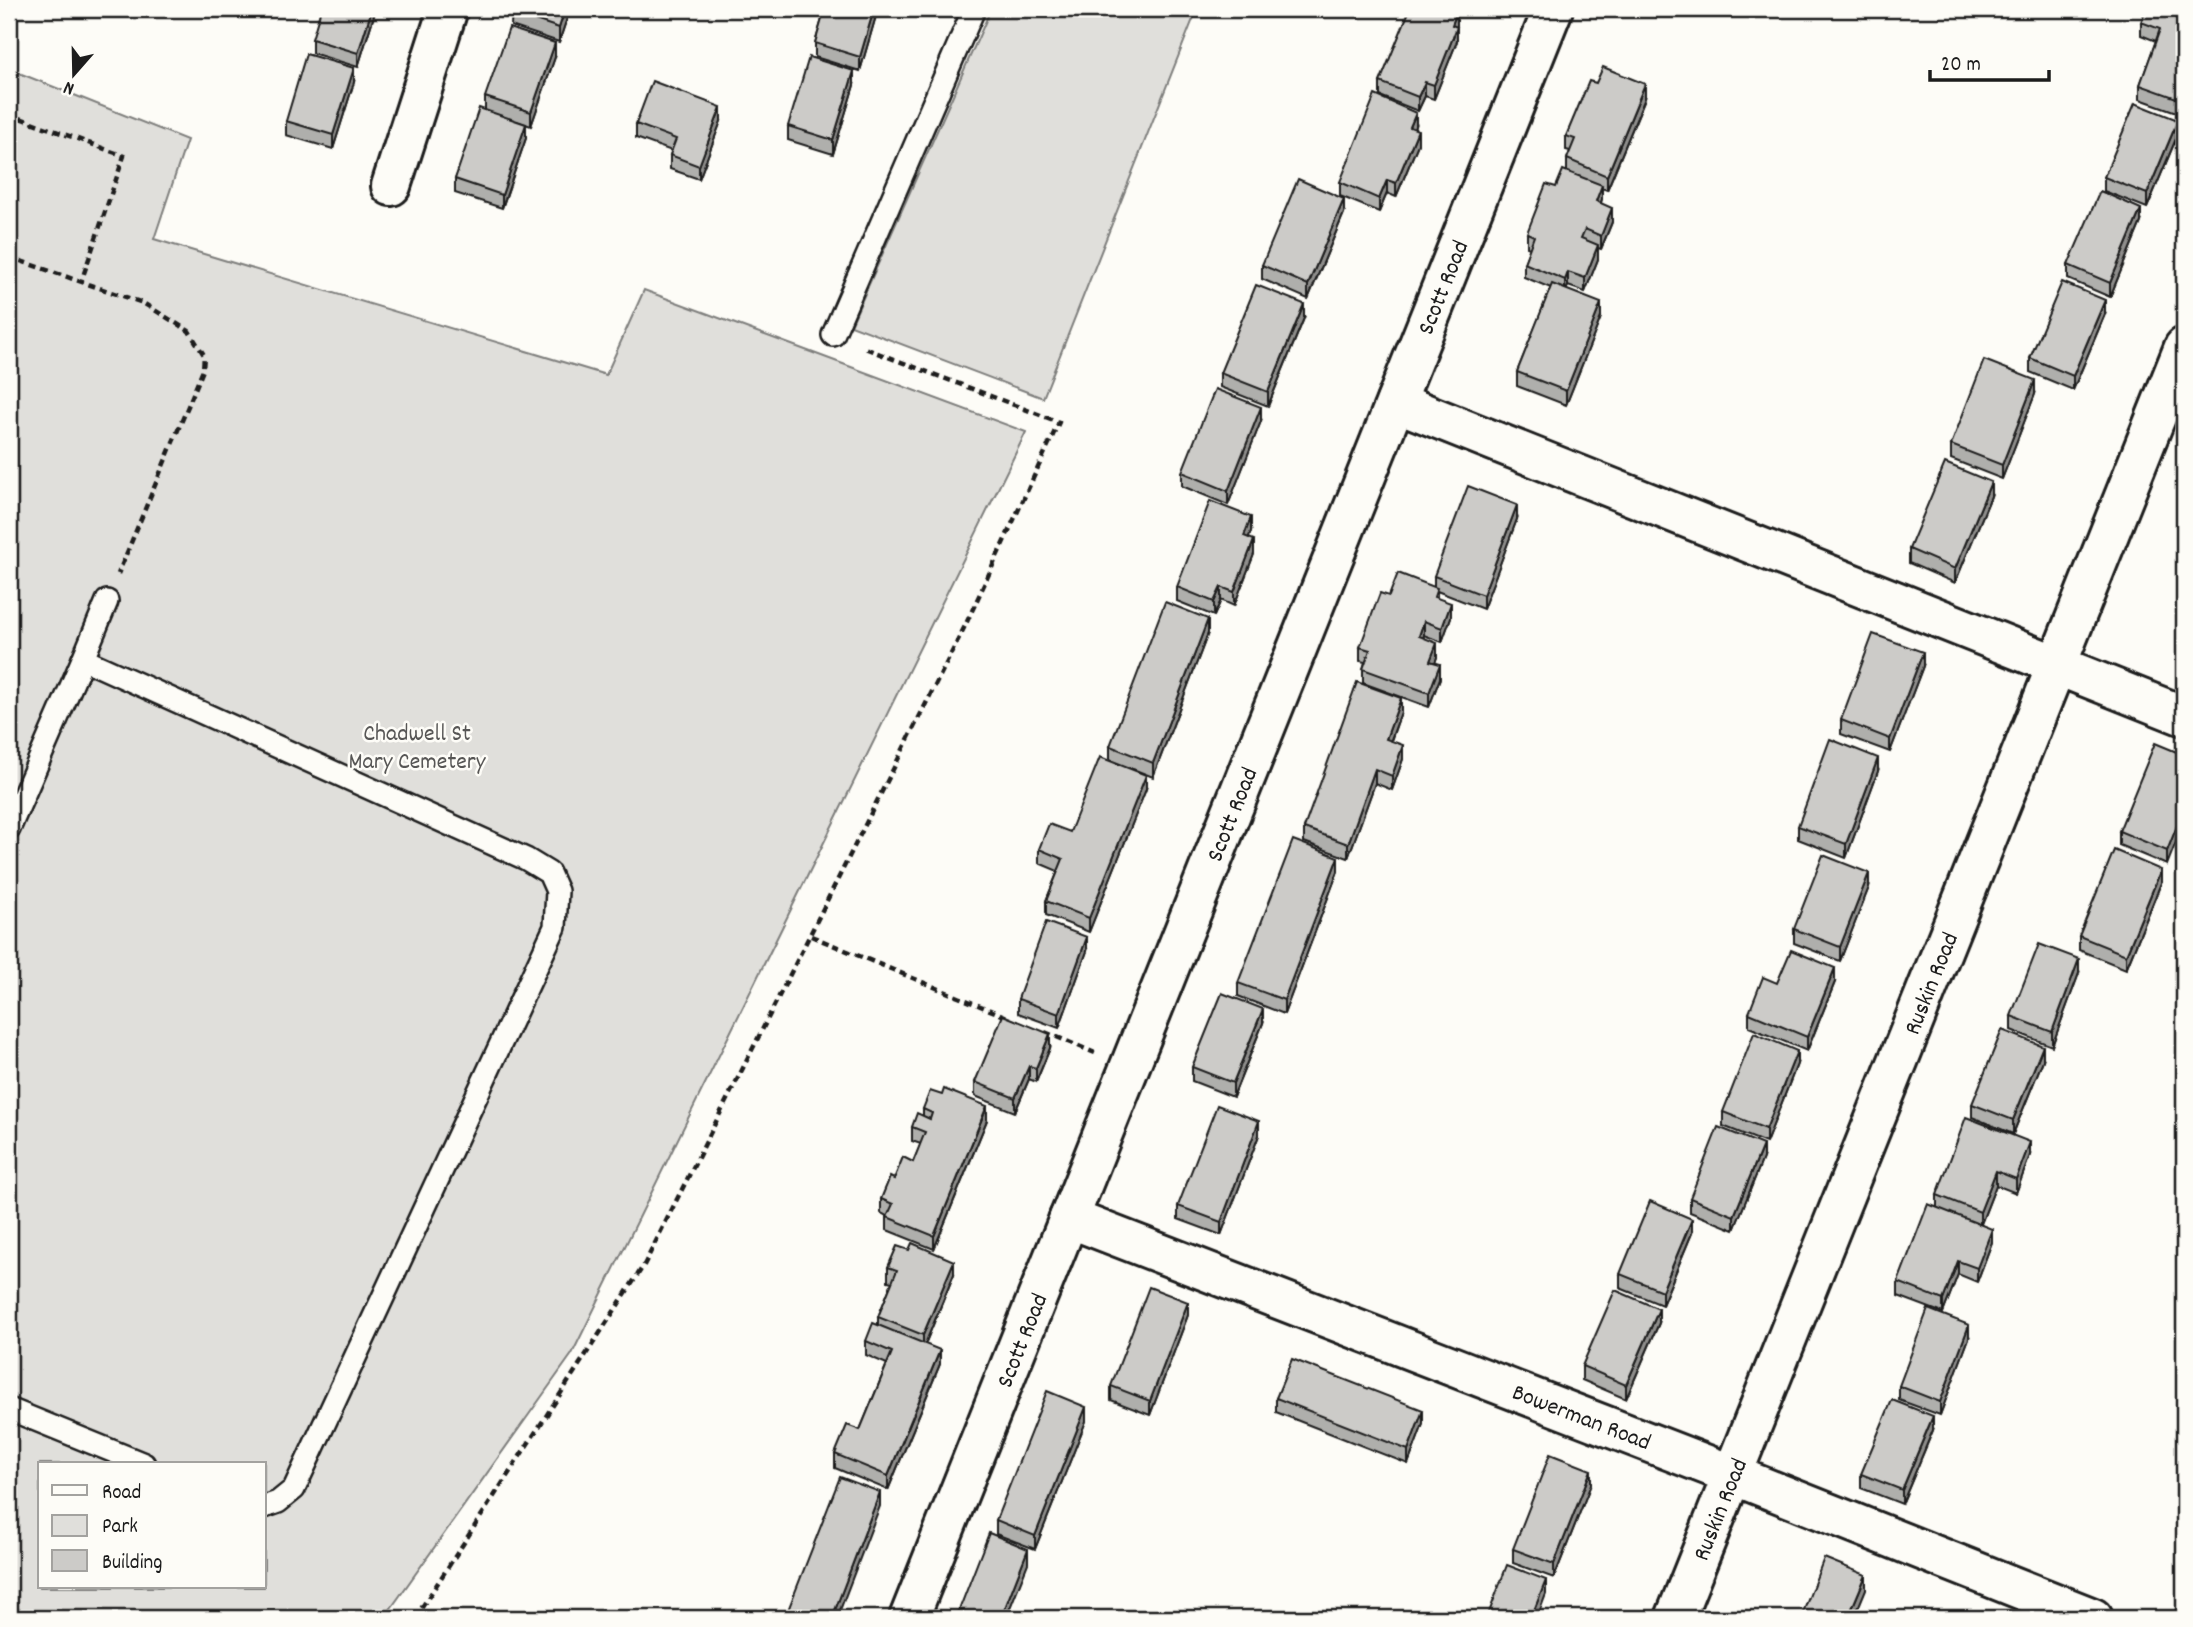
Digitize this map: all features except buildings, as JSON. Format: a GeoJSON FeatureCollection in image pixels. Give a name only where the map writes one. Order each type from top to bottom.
{"type":"FeatureCollection","features":[{"type":"Feature","properties":{"kind":"street"},"geometry":{"type":"LineString","coordinates":[[391,186],[448,9]]}},
{"type":"Feature","properties":{"kind":"street","name":"Scott Road"},"geometry":{"type":"LineString","coordinates":[[909,1618],[1553,9]]}},
{"type":"Feature","properties":{"kind":"street","name":"Ruskin Road"},"geometry":{"type":"LineString","coordinates":[[1675,1618],[2184,347]]}},
{"type":"Feature","properties":{"kind":"street"},"geometry":{"type":"LineString","coordinates":[[1396,402],[2184,716]]}},
{"type":"Feature","properties":{"kind":"street","name":"Bowerman Road"},"geometry":{"type":"LineString","coordinates":[[1069,1218],[2093,1618]]}},
{"type":"Feature","properties":{"kind":"lane"},"geometry":{"type":"LineString","coordinates":[[833,335],[974,9]]}},
{"type":"Feature","properties":{"kind":"lane"},"geometry":{"type":"LineString","coordinates":[[9,829],[107,601]]}},
{"type":"Feature","properties":{"kind":"lane"},"geometry":{"type":"LineString","coordinates":[[83,659],[526,859],[549,873],[556,891],[555,927],[294,1489],[278,1502],[266,1506]]}},
{"type":"Feature","properties":{"kind":"lane"},"geometry":{"type":"LineString","coordinates":[[9,1409],[139,1462]]}},
{"type":"Feature","properties":{"kind":"path"},"geometry":{"type":"LineString","coordinates":[[9,114],[124,156],[81,282]]}},
{"type":"Feature","properties":{"kind":"path"},"geometry":{"type":"LineString","coordinates":[[9,257],[143,303],[189,331],[204,355],[203,370],[107,601]]}},
{"type":"Feature","properties":{"kind":"path"},"geometry":{"type":"LineString","coordinates":[[415,1618],[644,1265],[965,626],[1059,422],[833,335]]}},
{"type":"Feature","properties":{"kind":"path"},"geometry":{"type":"LineString","coordinates":[[811,936],[1008,1017]]}},
{"type":"Feature","properties":{"kind":"path"},"geometry":{"type":"LineString","coordinates":[[1045,1032],[1130,1067]]}},
{"type":"Feature","properties":{"kind":"green space"},"geometry":{"type":"Polygon","coordinates":[[[991,9],[1197,9],[1043,398],[851,325],[991,9]]]}},
{"type":"Feature","properties":{"kind":"green space","name":"Chadwell St Mary Cemetery"},"geometry":{"type":"Polygon","coordinates":[[[9,69],[187,140],[154,239],[606,375],[644,290],[1026,432],[572,1354],[384,1618],[9,1618],[9,69]]]}}]}
